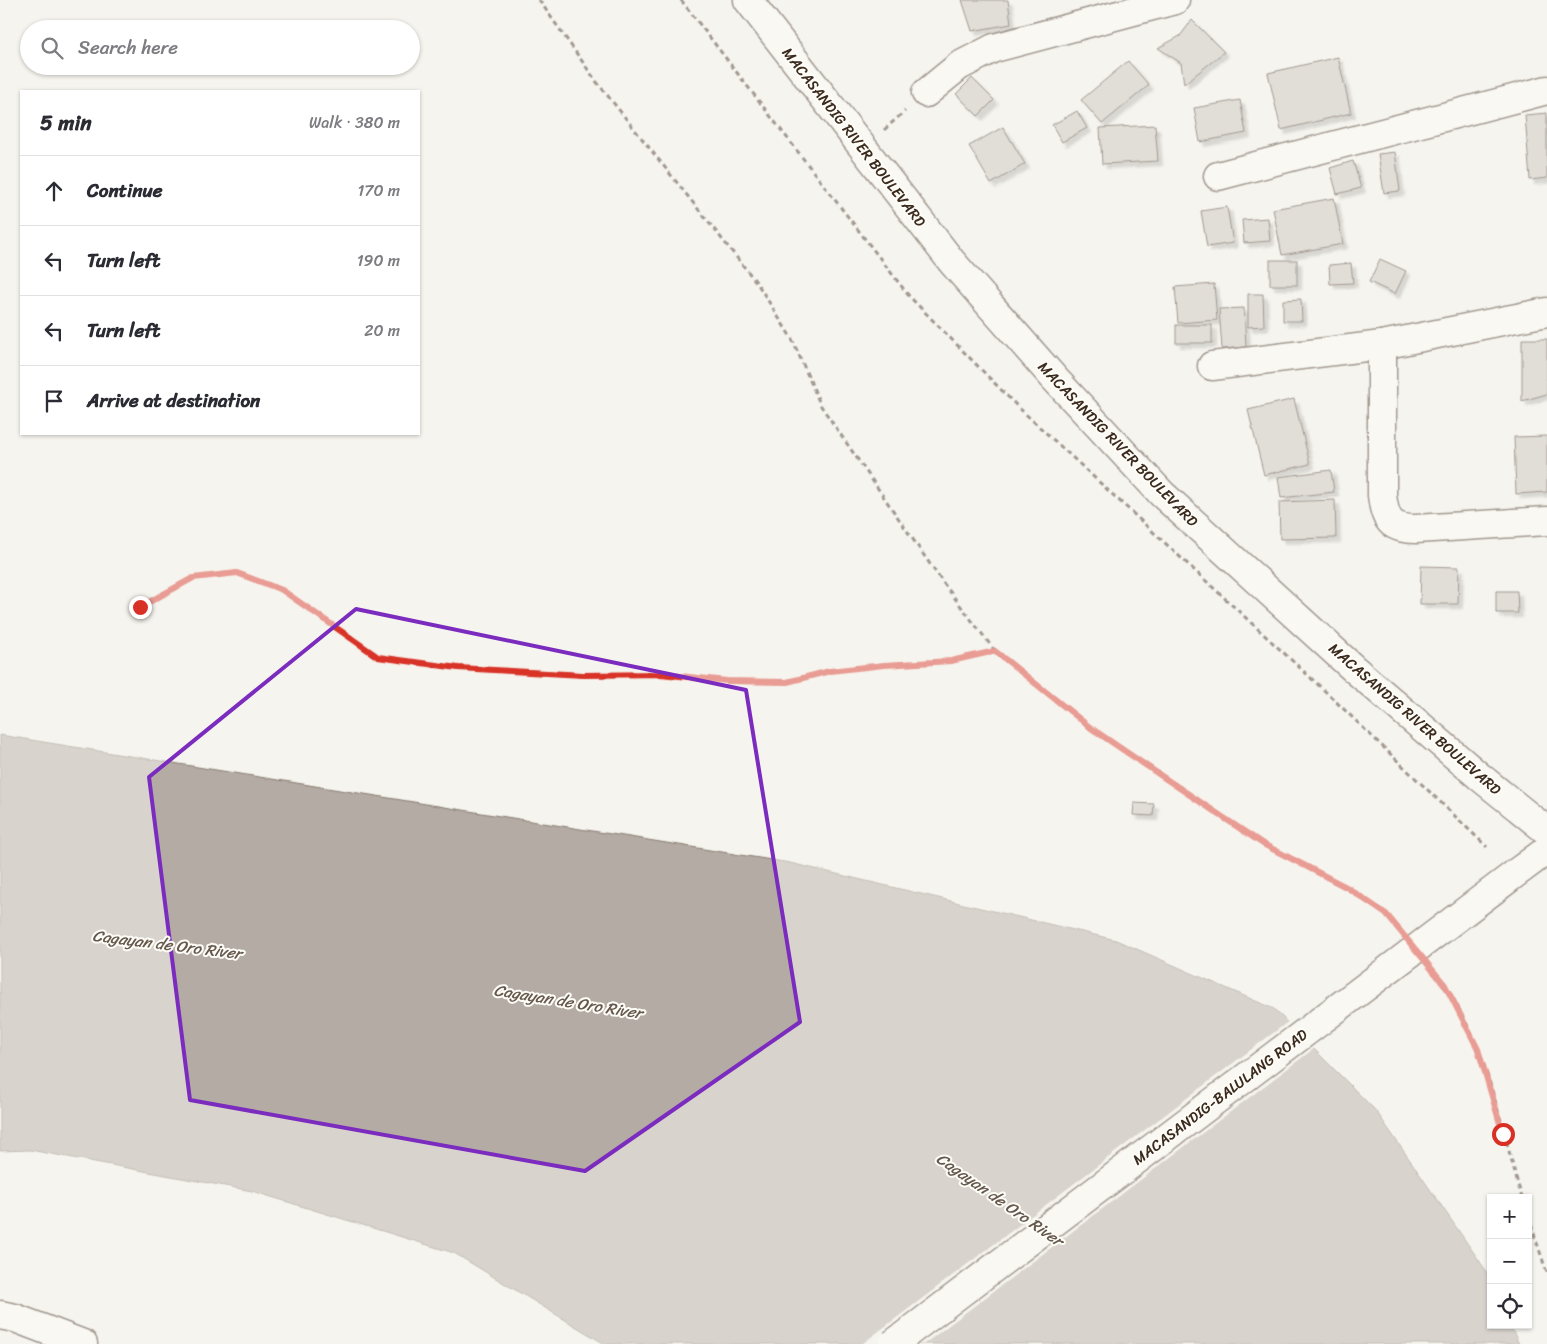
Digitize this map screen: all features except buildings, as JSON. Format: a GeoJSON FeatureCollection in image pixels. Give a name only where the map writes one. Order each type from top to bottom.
{"type":"FeatureCollection","features":[{"type":"Feature","properties":{"kind":"street","name":"MACASANDIG RIVER BOULEVARD"},"geometry":{"type":"LineString","coordinates":[[748,0],[862,149],[952,262],[1054,378],[1162,494],[1361,674],[1480,777],[1547,831]]}},
{"type":"Feature","properties":{"kind":"street"},"geometry":{"type":"LineString","coordinates":[[926,93],[959,66],[994,48],[1175,0]]}},
{"type":"Feature","properties":{"kind":"street"},"geometry":{"type":"LineString","coordinates":[[1218,176],[1547,90]]}},
{"type":"Feature","properties":{"kind":"street"},"geometry":{"type":"LineString","coordinates":[[1212,366],[1382,345],[1547,312]]}},
{"type":"Feature","properties":{"kind":"street"},"geometry":{"type":"LineString","coordinates":[[1382,345],[1382,496],[1384,511],[1391,524],[1402,529],[1416,529],[1547,521]]}},
{"type":"Feature","properties":{"kind":"street","name":"MACASANDIG-BALULANG ROAD"},"geometry":{"type":"LineString","coordinates":[[893,1344],[1547,850]]}},
{"type":"Feature","properties":{"kind":"street"},"geometry":{"type":"LineString","coordinates":[[0,1315],[24,1321],[83,1344]]}},
{"type":"Feature","properties":{"kind":"path"},"geometry":{"type":"LineString","coordinates":[[539,0],[596,81],[757,283],[792,339],[821,406],[941,580],[995,651],[1091,728],[1263,844],[1348,888],[1386,914],[1403,936]]}},
{"type":"Feature","properties":{"kind":"path"},"geometry":{"type":"LineString","coordinates":[[862,149],[926,93]]}},
{"type":"Feature","properties":{"kind":"path"},"geometry":{"type":"LineString","coordinates":[[140,607],[193,578],[237,573],[282,590],[378,657],[458,668],[583,675],[661,674],[727,681],[787,682],[830,671],[884,665],[951,661],[995,651]]}},
{"type":"Feature","properties":{"kind":"path"},"geometry":{"type":"LineString","coordinates":[[1427,964],[1445,985],[1478,1049],[1521,1194]]}},
{"type":"Feature","properties":{"kind":"path"},"geometry":{"type":"LineString","coordinates":[[1532,1228],[1547,1273]]}},
{"type":"Feature","properties":{"kind":"highlighted area"},"geometry":{"type":"Polygon","coordinates":[[[356,609],[746,690],[800,1022],[585,1171],[190,1100],[149,777],[356,609]]]}},
{"type":"Feature","properties":{"kind":"water","name":"Cagayan de Oro River"},"geometry":{"type":"Polygon","coordinates":[[[0,735],[790,863],[1116,940],[1274,1009],[1376,1111],[1485,1269],[1487,1273],[1487,1329],[1512,1329],[1519,1344],[605,1344],[454,1253],[252,1191],[30,1150],[0,1151],[0,735]]]}},
{"type":"Feature","properties":{"kind":"pier"},"geometry":{"type":"Polygon","coordinates":[[[1289,1021],[1316,1047],[924,1344],[862,1344],[1289,1021]]]}},
{"type":"Feature","properties":{"kind":"route"},"geometry":{"type":"LineString","coordinates":[[140,607],[193,578],[237,573],[282,590],[321,620],[378,657],[458,668],[583,675],[661,674],[727,681],[787,682],[830,671],[884,665],[951,661],[995,651],[1091,728],[1160,775],[1263,844],[1348,888],[1386,914],[1445,985],[1478,1049],[1503,1134]]}}]}
